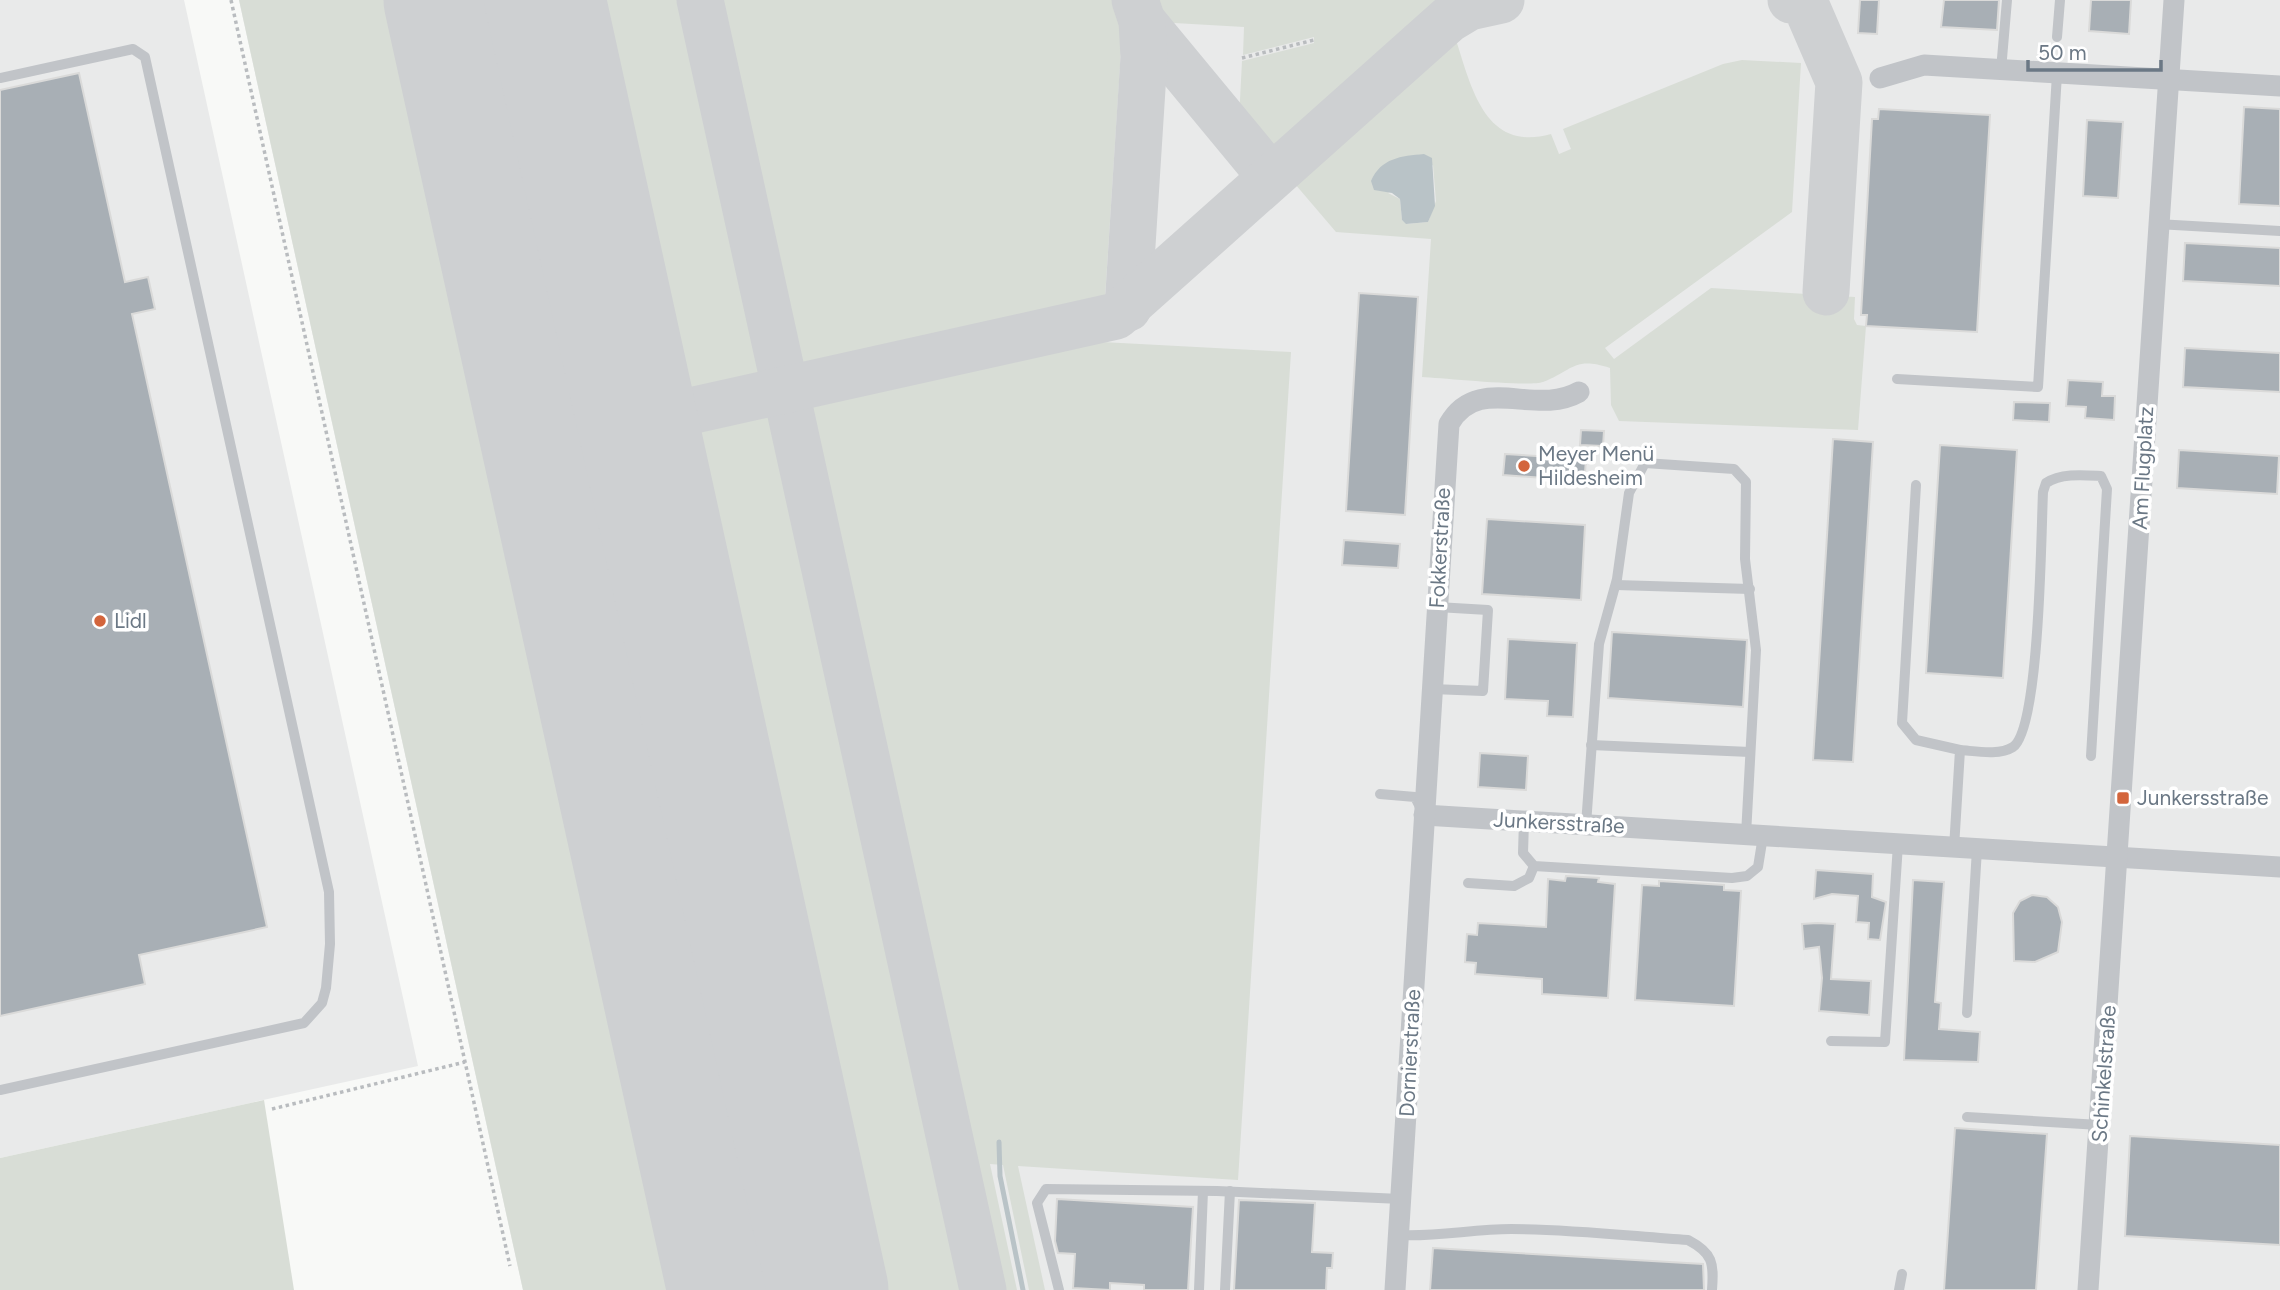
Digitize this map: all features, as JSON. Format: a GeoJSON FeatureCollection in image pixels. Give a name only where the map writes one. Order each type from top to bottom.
{"type":"FeatureCollection","features":[{"type":"Feature","properties":{"kind":"street","name":"Am Flugplatz"},"geometry":{"type":"LineString","coordinates":[[2119,857],[2157,224],[2174,0]]}},
{"type":"Feature","properties":{"kind":"street"},"geometry":{"type":"LineString","coordinates":[[1880,78],[1924,65],[2280,86]]}},
{"type":"Feature","properties":{"kind":"street","name":"Fokkerstraße"},"geometry":{"type":"LineString","coordinates":[[1424,815],[1447,430],[1456,412],[1477,399],[1554,401],[1579,392]]}},
{"type":"Feature","properties":{"kind":"street","name":"Junkersstraße"},"geometry":{"type":"LineString","coordinates":[[1424,815],[2280,867]]}},
{"type":"Feature","properties":{"kind":"street","name":"Dornierstraße"},"geometry":{"type":"LineString","coordinates":[[1395,1290],[1424,815]]}},
{"type":"Feature","properties":{"kind":"street","name":"Schinkelstraße"},"geometry":{"type":"LineString","coordinates":[[2088,1290],[2119,857]]}},
{"type":"Feature","properties":{"kind":"lane"},"geometry":{"type":"LineString","coordinates":[[2001,70],[2007,0]]}},
{"type":"Feature","properties":{"kind":"lane"},"geometry":{"type":"LineString","coordinates":[[2057,37],[2060,0]]}},
{"type":"Feature","properties":{"kind":"lane"},"geometry":{"type":"LineString","coordinates":[[0,78],[124,51],[133,50],[145,57],[329,892],[330,918],[322,1003],[304,1023],[0,1090]]}},
{"type":"Feature","properties":{"kind":"lane"},"geometry":{"type":"LineString","coordinates":[[1897,379],[2038,387],[2057,74]]}},
{"type":"Feature","properties":{"kind":"lane"},"geometry":{"type":"LineString","coordinates":[[2157,224],[2280,231]]}},
{"type":"Feature","properties":{"kind":"lane"},"geometry":{"type":"LineString","coordinates":[[1524,821],[1523,853],[1534,866],[1741,878],[1758,867],[1750,752],[1756,650],[1745,559],[1746,482],[1734,469],[1645,463],[1629,493],[1616,585],[1599,644],[1586,825]]}},
{"type":"Feature","properties":{"kind":"lane"},"geometry":{"type":"LineString","coordinates":[[1916,485],[1902,723],[1916,740],[1960,750],[2000,751],[2011,748],[2022,737],[2033,689],[2043,492],[2046,482],[2084,475],[2101,476],[2106,481],[2091,755]]}},
{"type":"Feature","properties":{"kind":"lane"},"geometry":{"type":"LineString","coordinates":[[1616,585],[1749,589]]}},
{"type":"Feature","properties":{"kind":"lane"},"geometry":{"type":"LineString","coordinates":[[1432,689],[1483,691],[1488,610],[1437,607]]}},
{"type":"Feature","properties":{"kind":"lane"},"geometry":{"type":"LineString","coordinates":[[1591,745],[1750,752]]}},
{"type":"Feature","properties":{"kind":"lane"},"geometry":{"type":"LineString","coordinates":[[1954,848],[1960,750]]}},
{"type":"Feature","properties":{"kind":"lane"},"geometry":{"type":"LineString","coordinates":[[1380,794],[1415,797],[1424,815]]}},
{"type":"Feature","properties":{"kind":"lane"},"geometry":{"type":"LineString","coordinates":[[1831,1041],[1885,1042],[1898,844]]}},
{"type":"Feature","properties":{"kind":"lane"},"geometry":{"type":"LineString","coordinates":[[1967,1013],[1977,849]]}},
{"type":"Feature","properties":{"kind":"lane"},"geometry":{"type":"LineString","coordinates":[[1468,883],[1514,886],[1529,878],[1534,866]]}},
{"type":"Feature","properties":{"kind":"lane"},"geometry":{"type":"LineString","coordinates":[[1967,1116],[2100,1125]]}},
{"type":"Feature","properties":{"kind":"lane"},"geometry":{"type":"LineString","coordinates":[[1059,1290],[1037,1203],[1046,1189],[1230,1191],[1401,1199]]}},
{"type":"Feature","properties":{"kind":"lane"},"geometry":{"type":"LineString","coordinates":[[1199,1290],[1203,1191]]}},
{"type":"Feature","properties":{"kind":"lane"},"geometry":{"type":"LineString","coordinates":[[1224,1290],[1230,1191]]}},
{"type":"Feature","properties":{"kind":"lane"},"geometry":{"type":"LineString","coordinates":[[1399,1236],[1427,1237],[1468,1230],[1513,1229],[1688,1240],[1706,1249],[1714,1268],[1712,1290]]}},
{"type":"Feature","properties":{"kind":"lane"},"geometry":{"type":"LineString","coordinates":[[1899,1290],[1902,1274]]}},
{"type":"Feature","properties":{"kind":"path"},"geometry":{"type":"LineString","coordinates":[[231,0],[510,1266]]}},
{"type":"Feature","properties":{"kind":"path"},"geometry":{"type":"LineString","coordinates":[[1242,58],[1314,40]]}},
{"type":"Feature","properties":{"kind":"path"},"geometry":{"type":"LineString","coordinates":[[272,1109],[465,1062]]}},
{"type":"Feature","properties":{"kind":"shaded area"},"geometry":{"type":"Polygon","coordinates":[[[0,0],[184,0],[418,1066],[0,1158],[0,0]]]}},
{"type":"Feature","properties":{"kind":"shaded area"},"geometry":{"type":"Polygon","coordinates":[[[239,0],[2280,0],[2280,1290],[523,1290],[239,0]]]}},
{"type":"Feature","properties":{"kind":"shaded area"},"geometry":{"type":"Polygon","coordinates":[[[239,0],[512,0],[795,1290],[523,1290],[239,0]]]}},
{"type":"Feature","properties":{"kind":"shaded area"},"geometry":{"type":"Polygon","coordinates":[[[577,0],[686,0],[768,373],[664,396],[577,0]]]}},
{"type":"Feature","properties":{"kind":"shaded area"},"geometry":{"type":"Polygon","coordinates":[[[714,0],[1120,0],[1127,20],[1123,20],[1105,298],[804,365],[793,358],[714,0]]]}},
{"type":"Feature","properties":{"kind":"shaded area"},"geometry":{"type":"Polygon","coordinates":[[[1149,0],[1442,0],[1443,8],[1280,154],[1270,155],[1239,119],[1242,61],[1314,43],[1314,37],[1243,55],[1244,27],[1157,22],[1149,0]]]}},
{"type":"Feature","properties":{"kind":"shaded area"},"geometry":{"type":"Polygon","coordinates":[[[1453,31],[1473,90],[1494,123],[1509,133],[1527,137],[1551,134],[1559,154],[1571,149],[1563,129],[1723,64],[1742,60],[1801,63],[1792,212],[1605,348],[1614,359],[1711,288],[1855,297],[1854,319],[1857,325],[1866,326],[1858,430],[1619,421],[1611,405],[1610,368],[1598,365],[1580,364],[1553,378],[1535,383],[1422,377],[1431,239],[1336,232],[1289,177],[1453,31]],[[1433,165],[1388,193],[1400,199],[1402,220],[1407,224],[1428,222],[1436,201],[1433,165]]]}},
{"type":"Feature","properties":{"kind":"shaded area"},"geometry":{"type":"Polygon","coordinates":[[[1424,154],[1432,158],[1435,206],[1428,222],[1406,224],[1402,220],[1400,199],[1392,193],[1374,190],[1371,181],[1386,163],[1400,157],[1424,154]]]}},
{"type":"Feature","properties":{"kind":"shaded area"},"geometry":{"type":"Polygon","coordinates":[[[1102,342],[1291,352],[1238,1180],[1018,1166],[1045,1290],[1029,1290],[1003,1165],[990,1164],[1017,1290],[997,1290],[805,418],[814,405],[1102,342]]]}},
{"type":"Feature","properties":{"kind":"shaded area"},"geometry":{"type":"Polygon","coordinates":[[[777,413],[969,1290],[860,1290],[672,437],[777,413]]]}},
{"type":"Feature","properties":{"kind":"shaded area"},"geometry":{"type":"Polygon","coordinates":[[[264,1100],[294,1290],[0,1290],[0,1158],[264,1100]]]}},
{"type":"Feature","properties":{"kind":"building"},"geometry":{"type":"Polygon","coordinates":[[[1860,0],[1879,0],[1877,34],[1858,33],[1860,0]]]}},
{"type":"Feature","properties":{"kind":"building"},"geometry":{"type":"Polygon","coordinates":[[[1944,0],[1999,0],[1997,30],[1941,27],[1944,0]]]}},
{"type":"Feature","properties":{"kind":"building"},"geometry":{"type":"Polygon","coordinates":[[[2091,0],[2131,0],[2129,34],[2089,31],[2091,0]]]}},
{"type":"Feature","properties":{"kind":"building","name":"Lidl"},"geometry":{"type":"Polygon","coordinates":[[[79,73],[125,282],[148,277],[155,309],[132,314],[267,927],[139,955],[145,984],[0,1016],[0,90],[79,73]]]}},
{"type":"Feature","properties":{"kind":"building"},"geometry":{"type":"Polygon","coordinates":[[[2244,107],[2280,109],[2280,206],[2239,204],[2244,107]]]}},
{"type":"Feature","properties":{"kind":"building"},"geometry":{"type":"Polygon","coordinates":[[[1879,109],[1990,115],[1977,332],[1866,326],[1867,315],[1861,315],[1872,119],[1878,119],[1879,109]]]}},
{"type":"Feature","properties":{"kind":"building"},"geometry":{"type":"Polygon","coordinates":[[[2087,120],[2123,122],[2118,198],[2083,196],[2087,120]]]}},
{"type":"Feature","properties":{"kind":"building"},"geometry":{"type":"Polygon","coordinates":[[[2185,243],[2280,248],[2280,286],[2183,281],[2185,243]]]}},
{"type":"Feature","properties":{"kind":"building"},"geometry":{"type":"Polygon","coordinates":[[[1359,293],[1418,297],[1405,515],[1346,511],[1359,293]]]}},
{"type":"Feature","properties":{"kind":"building"},"geometry":{"type":"Polygon","coordinates":[[[2185,348],[2280,353],[2280,392],[2183,387],[2185,348]]]}},
{"type":"Feature","properties":{"kind":"building"},"geometry":{"type":"Polygon","coordinates":[[[2068,380],[2103,382],[2102,396],[2115,396],[2114,420],[2085,418],[2086,407],[2066,406],[2068,380]]]}},
{"type":"Feature","properties":{"kind":"building"},"geometry":{"type":"Polygon","coordinates":[[[2014,402],[2050,403],[2049,422],[2013,420],[2014,402]]]}},
{"type":"Feature","properties":{"kind":"building"},"geometry":{"type":"Polygon","coordinates":[[[1581,430],[1604,431],[1603,446],[1580,445],[1581,430]]]}},
{"type":"Feature","properties":{"kind":"building"},"geometry":{"type":"Polygon","coordinates":[[[1833,439],[1873,442],[1853,762],[1813,760],[1833,439]]]}},
{"type":"Feature","properties":{"kind":"building"},"geometry":{"type":"Polygon","coordinates":[[[1940,445],[2017,450],[2003,678],[1926,673],[1940,445]]]}},
{"type":"Feature","properties":{"kind":"building"},"geometry":{"type":"Polygon","coordinates":[[[2179,450],[2279,456],[2277,494],[2177,488],[2179,450]]]}},
{"type":"Feature","properties":{"kind":"building"},"geometry":{"type":"Polygon","coordinates":[[[1505,454],[1586,459],[1584,487],[1556,486],[1557,479],[1503,475],[1505,454]]]}},
{"type":"Feature","properties":{"kind":"building"},"geometry":{"type":"Polygon","coordinates":[[[1487,519],[1585,525],[1581,600],[1482,594],[1487,519]]]}},
{"type":"Feature","properties":{"kind":"building"},"geometry":{"type":"Polygon","coordinates":[[[1344,540],[1400,544],[1398,568],[1342,565],[1344,540]]]}},
{"type":"Feature","properties":{"kind":"building"},"geometry":{"type":"Polygon","coordinates":[[[1612,632],[1747,640],[1743,707],[1608,698],[1612,632]]]}},
{"type":"Feature","properties":{"kind":"building"},"geometry":{"type":"Polygon","coordinates":[[[1508,639],[1577,643],[1573,717],[1547,716],[1548,701],[1505,699],[1508,639]]]}},
{"type":"Feature","properties":{"kind":"building"},"geometry":{"type":"Polygon","coordinates":[[[1480,753],[1528,756],[1526,790],[1478,787],[1480,753]]]}},
{"type":"Feature","properties":{"kind":"building"},"geometry":{"type":"Polygon","coordinates":[[[1816,870],[1873,874],[1872,897],[1886,902],[1880,940],[1868,939],[1869,923],[1856,922],[1858,896],[1832,894],[1814,899],[1816,870]]]}},
{"type":"Feature","properties":{"kind":"building"},"geometry":{"type":"Polygon","coordinates":[[[1566,876],[1599,878],[1598,882],[1615,884],[1608,998],[1542,994],[1542,979],[1475,974],[1476,963],[1465,962],[1467,934],[1477,935],[1478,923],[1546,927],[1548,879],[1565,881],[1566,876]]]}},
{"type":"Feature","properties":{"kind":"building"},"geometry":{"type":"Polygon","coordinates":[[[1913,880],[1944,882],[1935,1002],[1941,1003],[1939,1029],[1980,1032],[1978,1062],[1904,1060],[1913,880]]]}},
{"type":"Feature","properties":{"kind":"building"},"geometry":{"type":"Polygon","coordinates":[[[1659,881],[1724,885],[1724,890],[1741,891],[1734,1006],[1635,1000],[1642,885],[1659,886],[1659,881]]]}},
{"type":"Feature","properties":{"kind":"building"},"geometry":{"type":"Polygon","coordinates":[[[2032,895],[2047,897],[2058,907],[2062,922],[2058,952],[2035,962],[2014,961],[2013,913],[2020,901],[2032,895]]]}},
{"type":"Feature","properties":{"kind":"building"},"geometry":{"type":"Polygon","coordinates":[[[1802,924],[1835,924],[1831,979],[1871,981],[1869,1015],[1819,1011],[1822,978],[1819,947],[1804,949],[1802,924]]]}},
{"type":"Feature","properties":{"kind":"building"},"geometry":{"type":"Polygon","coordinates":[[[1955,1128],[2047,1134],[2036,1290],[1944,1290],[1955,1128]]]}},
{"type":"Feature","properties":{"kind":"building"},"geometry":{"type":"Polygon","coordinates":[[[2130,1136],[2280,1145],[2280,1245],[2125,1236],[2130,1136]]]}},
{"type":"Feature","properties":{"kind":"building"},"geometry":{"type":"Polygon","coordinates":[[[1057,1199],[1193,1207],[1188,1290],[1144,1290],[1144,1285],[1110,1283],[1110,1290],[1073,1288],[1075,1254],[1058,1253],[1055,1241],[1057,1199]]]}},
{"type":"Feature","properties":{"kind":"building"},"geometry":{"type":"Polygon","coordinates":[[[1239,1200],[1315,1203],[1312,1252],[1333,1253],[1332,1268],[1327,1268],[1326,1290],[1234,1290],[1239,1200]]]}},
{"type":"Feature","properties":{"kind":"building"},"geometry":{"type":"Polygon","coordinates":[[[1433,1248],[1703,1264],[1704,1290],[1430,1290],[1433,1248]]]}},
{"type":"Feature","properties":{"kind":"waterway"},"geometry":{"type":"LineString","coordinates":[[999,1142],[1000,1176],[1023,1290]]}},
{"type":"Feature","properties":{"kind":"taxiway"},"geometry":{"type":"LineString","coordinates":[[700,0],[983,1290]]}},
{"type":"Feature","properties":{"kind":"taxiway"},"geometry":{"type":"LineString","coordinates":[[1128,308],[1144,57],[1142,21],[1135,0]]}},
{"type":"Feature","properties":{"kind":"taxiway"},"geometry":{"type":"LineString","coordinates":[[542,444],[1116,316],[1449,19],[1469,7],[1501,0]]}},
{"type":"Feature","properties":{"kind":"taxiway"},"geometry":{"type":"LineString","coordinates":[[1791,0],[1804,1],[1839,82],[1826,292]]}},
{"type":"Feature","properties":{"kind":"taxiway"},"geometry":{"type":"LineString","coordinates":[[1142,21],[1271,177]]}},
{"type":"Feature","properties":{"kind":"runway"},"geometry":{"type":"LineString","coordinates":[[444,0],[728,1290]]}},
{"type":"Feature","properties":{"kind":"runway"},"geometry":{"type":"LineString","coordinates":[[545,0],[828,1290]]}},
{"type":"Feature","properties":{"kind":"place","name":"Meyer Menü Hildesheim"},"geometry":{"type":"Point","coordinates":[1524,466]}},
{"type":"Feature","properties":{"kind":"place","name":"Lidl"},"geometry":{"type":"Point","coordinates":[100,621]}},
{"type":"Feature","properties":{"kind":"place","name":"Junkersstraße"},"geometry":{"type":"Point","coordinates":[2123,798]}}]}
